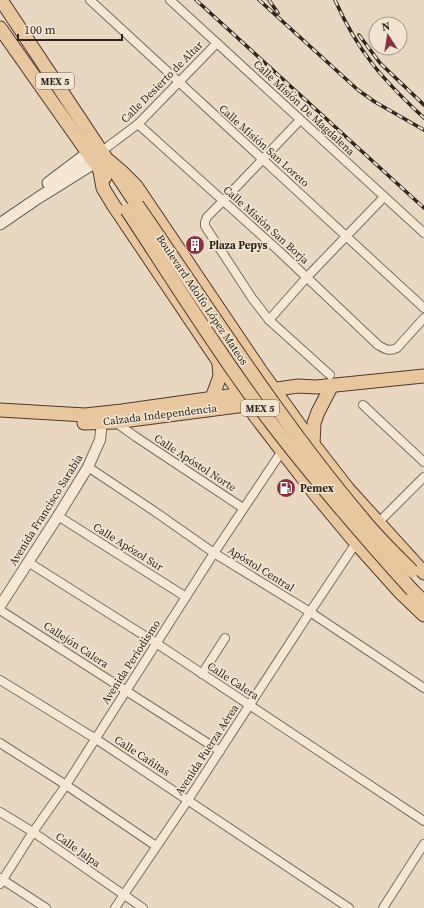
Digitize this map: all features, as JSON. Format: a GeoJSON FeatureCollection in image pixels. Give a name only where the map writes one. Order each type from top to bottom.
{"type":"FeatureCollection","features":[{"type":"Feature","properties":{"kind":"main road","name":"Boulevard Adolfo López Mateos"},"geometry":{"type":"LineString","coordinates":[[1,0],[98,160]]}},
{"type":"Feature","properties":{"kind":"main road","name":"Boulevard Adolfo López Mateos"},"geometry":{"type":"LineString","coordinates":[[0,28],[98,160],[312,456],[363,519],[418,572],[418,587],[424,602]]}},
{"type":"Feature","properties":{"kind":"main road"},"geometry":{"type":"LineString","coordinates":[[0,224],[98,160]]}},
{"type":"Feature","properties":{"kind":"main road"},"geometry":{"type":"LineString","coordinates":[[98,160],[104,188],[112,203],[239,394],[282,451],[356,543],[399,591],[424,615]]}},
{"type":"Feature","properties":{"kind":"main road"},"geometry":{"type":"LineString","coordinates":[[0,217],[58,176],[98,160],[122,172],[136,186],[260,370],[313,444],[348,489],[418,572]]}},
{"type":"Feature","properties":{"kind":"main road","name":"Boulevard Adolfo López Mateos"},"geometry":{"type":"LineString","coordinates":[[132,207],[257,404],[327,494],[418,587]]}},
{"type":"Feature","properties":{"kind":"main road"},"geometry":{"type":"LineString","coordinates":[[219,363],[220,376],[216,403],[256,417]]}},
{"type":"Feature","properties":{"kind":"main road"},"geometry":{"type":"LineString","coordinates":[[260,370],[298,386]]}},
{"type":"Feature","properties":{"kind":"main road","name":"Calzada Independencia"},"geometry":{"type":"LineString","coordinates":[[0,419],[61,423],[115,422],[216,403],[239,394],[300,394],[331,380],[424,376]]}},
{"type":"Feature","properties":{"kind":"main road"},"geometry":{"type":"LineString","coordinates":[[313,444],[314,423],[331,380]]}},
{"type":"Feature","properties":{"kind":"main road","name":"Calzada Independencia"},"geometry":{"type":"LineString","coordinates":[[0,410],[85,415],[216,403],[247,405],[298,386],[316,387]]}},
{"type":"Feature","properties":{"kind":"street","name":"Calle Misión De Magdalena"},"geometry":{"type":"LineString","coordinates":[[170,0],[424,233]]}},
{"type":"Feature","properties":{"kind":"street","name":"Calle Misión San Loreto"},"geometry":{"type":"LineString","coordinates":[[94,1],[179,82],[424,308]]}},
{"type":"Feature","properties":{"kind":"street","name":"Calle Desierto de Altar"},"geometry":{"type":"LineString","coordinates":[[98,160],[138,124],[216,43]]}},
{"type":"Feature","properties":{"kind":"street"},"geometry":{"type":"LineString","coordinates":[[300,120],[207,217],[205,222],[206,228],[252,298],[269,320],[331,380]]}},
{"type":"Feature","properties":{"kind":"street","name":"Calle Misión San Borja"},"geometry":{"type":"LineString","coordinates":[[138,124],[307,277],[378,344],[387,350],[397,348],[424,318]]}},
{"type":"Feature","properties":{"kind":"street"},"geometry":{"type":"LineString","coordinates":[[269,320],[307,277],[384,197]]}},
{"type":"Feature","properties":{"kind":"street"},"geometry":{"type":"LineString","coordinates":[[362,405],[424,462]]}},
{"type":"Feature","properties":{"kind":"street","name":"Avenida Francisco Sarabia"},"geometry":{"type":"LineString","coordinates":[[0,606],[88,467],[100,440],[102,422]]}},
{"type":"Feature","properties":{"kind":"street","name":"Calle Apóstol Norte"},"geometry":{"type":"LineString","coordinates":[[115,422],[243,508]]}},
{"type":"Feature","properties":{"kind":"street","name":"Avenida Periodismo"},"geometry":{"type":"LineString","coordinates":[[1,881],[66,785],[96,739],[125,690],[243,508],[282,451]]}},
{"type":"Feature","properties":{"kind":"street","name":"Apóstol Central"},"geometry":{"type":"LineString","coordinates":[[88,467],[214,553],[310,612],[424,688]]}},
{"type":"Feature","properties":{"kind":"street"},"geometry":{"type":"LineString","coordinates":[[378,523],[424,477]]}},
{"type":"Feature","properties":{"kind":"street","name":"Calle Apózol Sur"},"geometry":{"type":"LineString","coordinates":[[58,516],[186,597]]}},
{"type":"Feature","properties":{"kind":"street","name":"Avenida Fuerza Aérea"},"geometry":{"type":"LineString","coordinates":[[115,908],[188,800],[356,543]]}},
{"type":"Feature","properties":{"kind":"street","name":"Calle Calera"},"geometry":{"type":"LineString","coordinates":[[28,562],[202,674],[424,821]]}},
{"type":"Feature","properties":{"kind":"street","name":"Callejón Calera"},"geometry":{"type":"LineString","coordinates":[[0,610],[220,751]]}},
{"type":"Feature","properties":{"kind":"street"},"geometry":{"type":"LineString","coordinates":[[202,674],[225,638]]}},
{"type":"Feature","properties":{"kind":"street","name":"Calle Cañitas"},"geometry":{"type":"LineString","coordinates":[[0,680],[96,739],[349,908]]}},
{"type":"Feature","properties":{"kind":"street"},"geometry":{"type":"LineString","coordinates":[[0,743],[66,785],[156,846]]}},
{"type":"Feature","properties":{"kind":"street","name":"Calle Jalpa"},"geometry":{"type":"LineString","coordinates":[[0,812],[33,832],[143,908]]}},
{"type":"Feature","properties":{"kind":"street"},"geometry":{"type":"LineString","coordinates":[[382,908],[424,844]]}},
{"type":"Feature","properties":{"kind":"street"},"geometry":{"type":"LineString","coordinates":[[1,881],[46,908]]}},
{"type":"Feature","properties":{"kind":"railway"},"geometry":{"type":"LineString","coordinates":[[196,0],[424,208]]}},
{"type":"Feature","properties":{"kind":"railway"},"geometry":{"type":"LineString","coordinates":[[259,0],[358,90],[375,102],[424,130]]}},
{"type":"Feature","properties":{"kind":"railway"},"geometry":{"type":"LineString","coordinates":[[269,0],[278,13]]}},
{"type":"Feature","properties":{"kind":"railway"},"geometry":{"type":"LineString","coordinates":[[335,0],[362,50],[384,78],[424,118]]}},
{"type":"Feature","properties":{"kind":"railway"},"geometry":{"type":"LineString","coordinates":[[359,35],[380,63],[424,105]]}},
{"type":"Feature","properties":{"kind":"place","name":"Plaza Pepys"},"geometry":{"type":"Point","coordinates":[195,245]}},
{"type":"Feature","properties":{"kind":"place","name":"Pemex"},"geometry":{"type":"Point","coordinates":[286,488]}}]}
